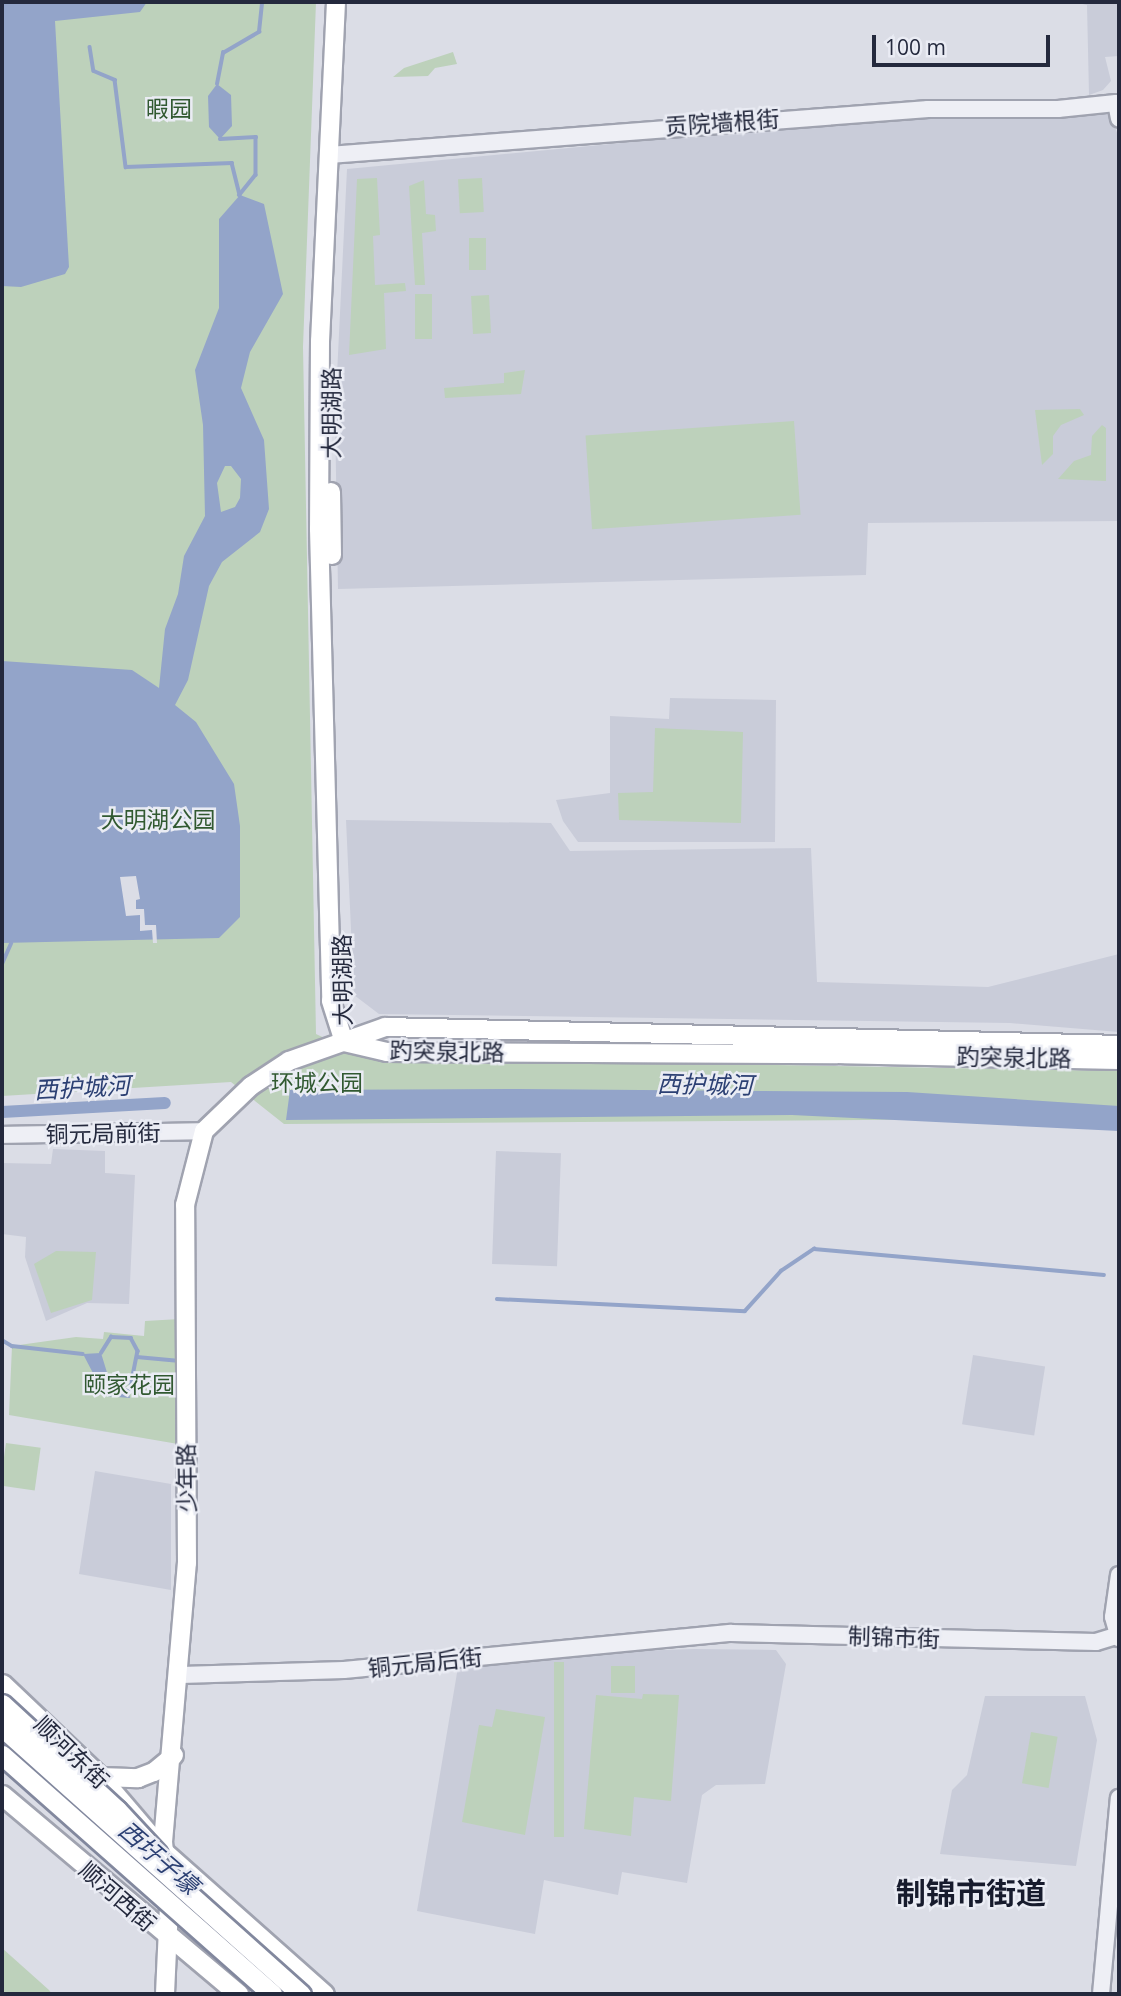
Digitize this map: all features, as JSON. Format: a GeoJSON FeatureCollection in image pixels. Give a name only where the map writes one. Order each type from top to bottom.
{"type":"FeatureCollection","features":[{"type":"Feature","properties":{"kind":"main road","name":"大明湖路"},"geometry":{"type":"LineString","coordinates":[[336,2],[330,417],[344,1042]]}},
{"type":"Feature","properties":{"kind":"main road","name":"大明湖路"},"geometry":{"type":"LineString","coordinates":[[334,154],[345,2]]}},
{"type":"Feature","properties":{"kind":"main road","name":"趵突泉北路"},"geometry":{"type":"LineString","coordinates":[[344,1042],[385,1027],[1119,1045]]}},
{"type":"Feature","properties":{"kind":"main road","name":"趵突泉北路"},"geometry":{"type":"LineString","coordinates":[[344,1042],[387,1052],[865,1054],[1119,1060]]}},
{"type":"Feature","properties":{"kind":"main road"},"geometry":{"type":"LineString","coordinates":[[204,1131],[264,1076],[312,1050],[344,1042]]}},
{"type":"Feature","properties":{"kind":"main road","name":"少年路"},"geometry":{"type":"LineString","coordinates":[[165,1994],[168,1940],[180,1905],[164,1861],[167,1786],[174,1755],[187,1563],[185,1205],[204,1131]]}},
{"type":"Feature","properties":{"kind":"main road","name":"顺河东街"},"geometry":{"type":"LineString","coordinates":[[2,1684],[100,1777],[164,1861],[324,1994]]}},
{"type":"Feature","properties":{"kind":"main road"},"geometry":{"type":"LineString","coordinates":[[2,1704],[144,1836],[180,1905]]}},
{"type":"Feature","properties":{"kind":"main road"},"geometry":{"type":"LineString","coordinates":[[2,1727],[272,1994]]}},
{"type":"Feature","properties":{"kind":"main road"},"geometry":{"type":"LineString","coordinates":[[2,1755],[180,1905],[302,1994]]}},
{"type":"Feature","properties":{"kind":"main road"},"geometry":{"type":"LineString","coordinates":[[100,1777],[138,1778],[154,1772],[174,1755]]}},
{"type":"Feature","properties":{"kind":"main road"},"geometry":{"type":"LineString","coordinates":[[2,1766],[108,1860],[180,1905]]}},
{"type":"Feature","properties":{"kind":"main road","name":"顺河西街"},"geometry":{"type":"LineString","coordinates":[[2,1795],[168,1940],[238,1994]]}},
{"type":"Feature","properties":{"kind":"street","name":"贡院墙根街"},"geometry":{"type":"LineString","coordinates":[[334,154],[719,122],[928,109],[1118,111]]}},
{"type":"Feature","properties":{"kind":"street","name":"铜元局前街"},"geometry":{"type":"LineString","coordinates":[[2,1135],[204,1131]]}},
{"type":"Feature","properties":{"kind":"street"},"geometry":{"type":"LineString","coordinates":[[1119,1575],[1113,1617],[1119,1636]]}},
{"type":"Feature","properties":{"kind":"street","name":"制锦市街"},"geometry":{"type":"LineString","coordinates":[[669,1637],[731,1633],[1096,1642],[1119,1636]]}},
{"type":"Feature","properties":{"kind":"street","name":"铜元局后街"},"geometry":{"type":"LineString","coordinates":[[180,1675],[344,1670],[669,1637]]}},
{"type":"Feature","properties":{"kind":"street"},"geometry":{"type":"LineString","coordinates":[[1101,1994],[1119,1798]]}},
{"type":"Feature","properties":{"kind":"shaded area"},"geometry":{"type":"Polygon","coordinates":[[[1073,2],[1119,2],[1119,56],[1105,57],[1111,81],[1103,90],[1089,95],[1087,5],[1073,2]]]}},
{"type":"Feature","properties":{"kind":"shaded area"},"geometry":{"type":"Polygon","coordinates":[[[928,114],[1111,114],[1119,139],[1119,521],[868,523],[866,575],[338,589],[335,416],[347,169],[928,114]]]}},
{"type":"Feature","properties":{"kind":"shaded area"},"geometry":{"type":"Polygon","coordinates":[[[670,698],[776,700],[775,842],[578,842],[563,821],[556,800],[610,793],[610,716],[669,719],[670,698]]]}},
{"type":"Feature","properties":{"kind":"shaded area"},"geometry":{"type":"Polygon","coordinates":[[[346,820],[551,823],[570,851],[811,848],[817,982],[988,987],[1119,954],[1119,1032],[1010,1023],[379,1014],[354,995],[346,820]]]}},
{"type":"Feature","properties":{"kind":"shaded area"},"geometry":{"type":"Polygon","coordinates":[[[53,1149],[105,1151],[105,1173],[135,1175],[129,1304],[87,1303],[46,1321],[25,1257],[26,1237],[2,1234],[2,1163],[51,1164],[53,1149]]]}},
{"type":"Feature","properties":{"kind":"shaded area"},"geometry":{"type":"Polygon","coordinates":[[[496,1151],[561,1153],[557,1266],[492,1264],[496,1151]]]}},
{"type":"Feature","properties":{"kind":"shaded area"},"geometry":{"type":"Polygon","coordinates":[[[973,1355],[1045,1366],[1034,1436],[962,1424],[973,1355]]]}},
{"type":"Feature","properties":{"kind":"shaded area"},"geometry":{"type":"Polygon","coordinates":[[[95,1471],[171,1484],[171,1590],[79,1574],[95,1471]]]}},
{"type":"Feature","properties":{"kind":"shaded area"},"geometry":{"type":"Polygon","coordinates":[[[694,1649],[776,1650],[786,1664],[765,1784],[716,1785],[702,1795],[687,1883],[622,1872],[618,1895],[544,1880],[535,1934],[417,1911],[458,1667],[544,1654],[694,1649]]]}},
{"type":"Feature","properties":{"kind":"shaded area"},"geometry":{"type":"Polygon","coordinates":[[[985,1696],[1085,1696],[1097,1740],[1076,1866],[940,1854],[952,1790],[967,1775],[985,1696]]]}},
{"type":"Feature","properties":{"kind":"green space","name":"大明湖公园"},"geometry":{"type":"Polygon","coordinates":[[[2,2],[316,2],[303,347],[316,1034],[366,1058],[1119,1071],[1119,1128],[1004,1119],[284,1124],[231,1082],[2,1096],[2,2]]]}},
{"type":"Feature","properties":{"kind":"green space"},"geometry":{"type":"Polygon","coordinates":[[[453,52],[457,64],[435,68],[428,76],[393,77],[404,68],[453,52]]]}},
{"type":"Feature","properties":{"kind":"green space"},"geometry":{"type":"Polygon","coordinates":[[[377,178],[380,235],[373,236],[375,285],[405,283],[406,291],[384,293],[386,349],[349,355],[357,179],[377,178]]]}},
{"type":"Feature","properties":{"kind":"green space"},"geometry":{"type":"Polygon","coordinates":[[[482,178],[484,212],[460,213],[458,179],[482,178]]]}},
{"type":"Feature","properties":{"kind":"green space"},"geometry":{"type":"Polygon","coordinates":[[[424,180],[426,214],[435,215],[436,231],[422,233],[425,285],[415,285],[409,186],[424,180]]]}},
{"type":"Feature","properties":{"kind":"green space"},"geometry":{"type":"Polygon","coordinates":[[[469,238],[486,238],[486,270],[469,270],[469,238]]]}},
{"type":"Feature","properties":{"kind":"green space"},"geometry":{"type":"Polygon","coordinates":[[[415,294],[432,294],[432,339],[415,339],[415,294]]]}},
{"type":"Feature","properties":{"kind":"green space"},"geometry":{"type":"Polygon","coordinates":[[[489,295],[491,333],[473,334],[471,296],[489,295]]]}},
{"type":"Feature","properties":{"kind":"green space"},"geometry":{"type":"Polygon","coordinates":[[[525,370],[521,394],[445,398],[444,388],[504,383],[504,373],[525,370]]]}},
{"type":"Feature","properties":{"kind":"green space"},"geometry":{"type":"Polygon","coordinates":[[[1080,409],[1084,415],[1061,425],[1053,436],[1053,454],[1042,465],[1035,410],[1080,409]]]}},
{"type":"Feature","properties":{"kind":"green space"},"geometry":{"type":"Polygon","coordinates":[[[794,421],[801,515],[592,529],[586,436],[794,421]]]}},
{"type":"Feature","properties":{"kind":"green space"},"geometry":{"type":"Polygon","coordinates":[[[1102,425],[1106,428],[1106,481],[1058,479],[1074,461],[1091,455],[1092,436],[1102,425]]]}},
{"type":"Feature","properties":{"kind":"green space"},"geometry":{"type":"Polygon","coordinates":[[[655,728],[743,732],[741,823],[619,820],[618,793],[653,792],[655,728]]]}},
{"type":"Feature","properties":{"kind":"green space"},"geometry":{"type":"Polygon","coordinates":[[[56,1251],[96,1252],[92,1300],[51,1313],[34,1264],[56,1251]]]}},
{"type":"Feature","properties":{"kind":"green space","name":"颐家花园"},"geometry":{"type":"Polygon","coordinates":[[[180,1319],[178,1444],[9,1415],[12,1346],[76,1337],[103,1339],[104,1332],[144,1336],[145,1321],[180,1319]]]}},
{"type":"Feature","properties":{"kind":"green space"},"geometry":{"type":"Polygon","coordinates":[[[6,1443],[41,1448],[35,1490],[2,1486],[6,1443]]]}},
{"type":"Feature","properties":{"kind":"green space"},"geometry":{"type":"Polygon","coordinates":[[[554,1662],[564,1662],[564,1837],[554,1837],[554,1662]]]}},
{"type":"Feature","properties":{"kind":"green space"},"geometry":{"type":"Polygon","coordinates":[[[611,1666],[635,1666],[635,1693],[611,1693],[611,1666]]]}},
{"type":"Feature","properties":{"kind":"green space"},"geometry":{"type":"Polygon","coordinates":[[[643,1694],[679,1695],[671,1801],[634,1797],[631,1836],[584,1829],[596,1695],[642,1699],[643,1694]]]}},
{"type":"Feature","properties":{"kind":"green space"},"geometry":{"type":"Polygon","coordinates":[[[496,1709],[545,1717],[525,1835],[462,1822],[479,1725],[492,1727],[496,1709]]]}},
{"type":"Feature","properties":{"kind":"green space"},"geometry":{"type":"Polygon","coordinates":[[[1031,1732],[1058,1737],[1049,1788],[1022,1783],[1031,1732]]]}},
{"type":"Feature","properties":{"kind":"green space"},"geometry":{"type":"Polygon","coordinates":[[[2,1948],[49,1990],[52,1994],[2,1994],[2,1948]]]}},
{"type":"Feature","properties":{"kind":"water"},"geometry":{"type":"Polygon","coordinates":[[[2,2],[147,2],[140,12],[55,21],[69,267],[65,274],[21,287],[2,286],[2,2]]]}},
{"type":"Feature","properties":{"kind":"water"},"geometry":{"type":"Polygon","coordinates":[[[217,84],[231,95],[232,126],[220,139],[209,127],[208,96],[217,84]]]}},
{"type":"Feature","properties":{"kind":"water"},"geometry":{"type":"Polygon","coordinates":[[[240,195],[264,204],[283,294],[250,352],[241,388],[264,440],[269,509],[260,532],[222,562],[209,586],[188,680],[175,705],[196,722],[234,784],[240,826],[240,917],[219,938],[2,943],[2,661],[132,670],[159,688],[165,629],[178,594],[184,556],[205,516],[203,425],[195,370],[219,308],[219,219],[240,195]],[[225,466],[217,483],[221,512],[235,507],[240,498],[241,479],[231,466],[225,466]]]}},
{"type":"Feature","properties":{"kind":"water"},"geometry":{"type":"Polygon","coordinates":[[[290,1090],[907,1092],[1119,1106],[1119,1131],[792,1115],[286,1120],[290,1090]]]}},
{"type":"Feature","properties":{"kind":"water"},"geometry":{"type":"Polygon","coordinates":[[[101,1353],[109,1379],[128,1389],[130,1398],[105,1396],[83,1354],[101,1353]]]}},
{"type":"Feature","properties":{"kind":"pier"},"geometry":{"type":"Polygon","coordinates":[[[136,876],[140,899],[136,900],[136,909],[144,909],[145,925],[156,925],[157,943],[153,943],[152,930],[140,931],[140,915],[126,916],[120,877],[136,876]]]}},
{"type":"Feature","properties":{"kind":"waterway"},"geometry":{"type":"LineString","coordinates":[[217,84],[223,53],[259,32],[262,2]]}},
{"type":"Feature","properties":{"kind":"waterway"},"geometry":{"type":"LineString","coordinates":[[90,47],[94,71],[115,80],[126,167],[232,163],[240,195]]}},
{"type":"Feature","properties":{"kind":"waterway"},"geometry":{"type":"LineString","coordinates":[[220,139],[256,137],[256,175],[240,195]]}},
{"type":"Feature","properties":{"kind":"waterway"},"geometry":{"type":"LineString","coordinates":[[2,964],[11,944]]}},
{"type":"Feature","properties":{"kind":"waterway","name":"西护城河"},"geometry":{"type":"LineString","coordinates":[[2,1112],[165,1103]]}},
{"type":"Feature","properties":{"kind":"waterway"},"geometry":{"type":"LineString","coordinates":[[497,1299],[745,1311],[781,1271],[814,1249],[1104,1275]]}},
{"type":"Feature","properties":{"kind":"waterway"},"geometry":{"type":"LineString","coordinates":[[101,1353],[111,1337],[131,1338],[138,1351],[130,1391]]}},
{"type":"Feature","properties":{"kind":"waterway"},"geometry":{"type":"LineString","coordinates":[[2,1340],[12,1346],[83,1354]]}},
{"type":"Feature","properties":{"kind":"waterway"},"geometry":{"type":"LineString","coordinates":[[137,1357],[180,1361]]}},
{"type":"Feature","properties":{"kind":"waterway","name":"西圩子壕"},"geometry":{"type":"LineString","coordinates":[[2,1742],[10,1749]]}},
{"type":"Feature","properties":{"kind":"waterway","name":"西圩子壕"},"geometry":{"type":"LineString","coordinates":[[189,1908],[236,1948]]}},
{"type":"Feature","properties":{"kind":"district","name":"制锦市街道"},"geometry":{"type":"Point","coordinates":[971,1893]}},
{"type":"Feature","properties":{"kind":"park label","name":"暇园"},"geometry":{"type":"Point","coordinates":[169,108]}},
{"type":"Feature","properties":{"kind":"park label","name":"环城公园"},"geometry":{"type":"Point","coordinates":[317,1082]}}]}
